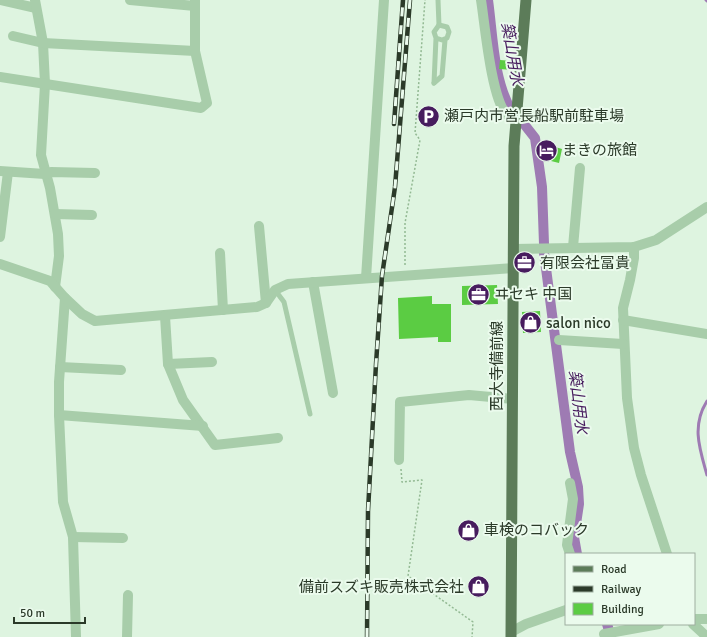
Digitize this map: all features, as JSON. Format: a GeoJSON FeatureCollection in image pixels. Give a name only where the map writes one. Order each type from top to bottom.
{"type":"FeatureCollection","features":[{"type":"Feature","properties":{"kind":"main road","name":"西大寺備前線"},"geometry":{"type":"LineString","coordinates":[[511,635],[514,146],[526,0]]}},
{"type":"Feature","properties":{"kind":"street"},"geometry":{"type":"LineString","coordinates":[[0,0],[35,4],[43,43],[45,84],[41,156],[50,188],[58,234],[59,256],[55,287]]}},
{"type":"Feature","properties":{"kind":"street"},"geometry":{"type":"LineString","coordinates":[[0,77],[201,108],[207,103],[195,51],[195,3],[130,0]]}},
{"type":"Feature","properties":{"kind":"street"},"geometry":{"type":"LineString","coordinates":[[366,278],[384,0]]}},
{"type":"Feature","properties":{"kind":"street"},"geometry":{"type":"LineString","coordinates":[[481,0],[489,60],[499,101],[506,114],[516,121]]}},
{"type":"Feature","properties":{"kind":"street"},"geometry":{"type":"LineString","coordinates":[[13,36],[43,43],[195,51]]}},
{"type":"Feature","properties":{"kind":"street"},"geometry":{"type":"LineString","coordinates":[[573,247],[580,168]]}},
{"type":"Feature","properties":{"kind":"street"},"geometry":{"type":"LineString","coordinates":[[0,237],[4,172],[45,174],[51,172],[95,173]]}},
{"type":"Feature","properties":{"kind":"street"},"geometry":{"type":"LineString","coordinates":[[513,249],[634,247],[656,240],[707,207]]}},
{"type":"Feature","properties":{"kind":"street"},"geometry":{"type":"LineString","coordinates":[[55,214],[92,215]]}},
{"type":"Feature","properties":{"kind":"street"},"geometry":{"type":"LineString","coordinates":[[259,226],[266,302]]}},
{"type":"Feature","properties":{"kind":"street"},"geometry":{"type":"LineString","coordinates":[[634,247],[632,273],[623,308],[623,344],[627,398],[634,448],[641,475],[667,553]]}},
{"type":"Feature","properties":{"kind":"street"},"geometry":{"type":"LineString","coordinates":[[220,253],[223,310]]}},
{"type":"Feature","properties":{"kind":"street"},"geometry":{"type":"LineString","coordinates":[[0,264],[50,281],[82,314],[95,321],[257,307],[266,302],[275,290],[288,284],[513,268]]}},
{"type":"Feature","properties":{"kind":"street"},"geometry":{"type":"LineString","coordinates":[[313,282],[333,393]]}},
{"type":"Feature","properties":{"kind":"street"},"geometry":{"type":"LineString","coordinates":[[65,298],[60,367],[59,415],[63,502],[73,537],[76,637]]}},
{"type":"Feature","properties":{"kind":"street"},"geometry":{"type":"LineString","coordinates":[[165,316],[168,364],[183,400],[203,426],[215,445],[278,438]]}},
{"type":"Feature","properties":{"kind":"street"},"geometry":{"type":"LineString","coordinates":[[623,320],[707,334]]}},
{"type":"Feature","properties":{"kind":"street"},"geometry":{"type":"LineString","coordinates":[[559,340],[623,344]]}},
{"type":"Feature","properties":{"kind":"street"},"geometry":{"type":"LineString","coordinates":[[168,364],[212,362]]}},
{"type":"Feature","properties":{"kind":"street"},"geometry":{"type":"LineString","coordinates":[[60,367],[121,370]]}},
{"type":"Feature","properties":{"kind":"street"},"geometry":{"type":"LineString","coordinates":[[398,460],[400,402],[469,395],[512,399]]}},
{"type":"Feature","properties":{"kind":"street"},"geometry":{"type":"LineString","coordinates":[[59,415],[203,426]]}},
{"type":"Feature","properties":{"kind":"street"},"geometry":{"type":"LineString","coordinates":[[570,483],[573,499],[566,545],[570,553]]}},
{"type":"Feature","properties":{"kind":"street"},"geometry":{"type":"LineString","coordinates":[[73,537],[123,538]]}},
{"type":"Feature","properties":{"kind":"street"},"geometry":{"type":"LineString","coordinates":[[127,637],[128,595]]}},
{"type":"Feature","properties":{"kind":"street"},"geometry":{"type":"LineString","coordinates":[[511,635],[526,624],[565,610]]}},
{"type":"Feature","properties":{"kind":"street"},"geometry":{"type":"LineString","coordinates":[[695,619],[707,619]]}},
{"type":"Feature","properties":{"kind":"street"},"geometry":{"type":"LineString","coordinates":[[606,632],[652,625]]}},
{"type":"Feature","properties":{"kind":"street"},"geometry":{"type":"LineString","coordinates":[[694,625],[707,637]]}},
{"type":"Feature","properties":{"kind":"lane"},"geometry":{"type":"LineString","coordinates":[[438,0],[439,25],[434,32],[436,38],[434,84],[442,76],[445,40],[449,35],[449,29],[445,25],[439,25]]}},
{"type":"Feature","properties":{"kind":"lane"},"geometry":{"type":"LineString","coordinates":[[436,38],[445,40]]}},
{"type":"Feature","properties":{"kind":"lane"},"geometry":{"type":"LineString","coordinates":[[275,290],[284,302],[310,414]]}},
{"type":"Feature","properties":{"kind":"path"},"geometry":{"type":"LineString","coordinates":[[405,275],[405,223],[420,140],[415,133],[425,0]]}},
{"type":"Feature","properties":{"kind":"path"},"geometry":{"type":"LineString","coordinates":[[398,460],[401,464],[402,482],[422,480],[408,576],[473,622],[472,637]]}},
{"type":"Feature","properties":{"kind":"building"},"geometry":{"type":"Polygon","coordinates":[[[500,60],[513,61],[512,70],[499,69],[500,60]]]}},
{"type":"Feature","properties":{"kind":"building"},"geometry":{"type":"Polygon","coordinates":[[[542,143],[562,149],[559,163],[547,160],[548,156],[539,154],[542,143]]]}},
{"type":"Feature","properties":{"kind":"building"},"geometry":{"type":"Polygon","coordinates":[[[497,285],[498,304],[462,305],[462,286],[497,285]]]}},
{"type":"Feature","properties":{"kind":"building"},"geometry":{"type":"Polygon","coordinates":[[[432,296],[432,304],[451,304],[451,342],[438,342],[438,337],[399,339],[398,298],[432,296]]]}},
{"type":"Feature","properties":{"kind":"building"},"geometry":{"type":"Polygon","coordinates":[[[540,311],[541,332],[523,333],[522,312],[540,311]]]}},
{"type":"Feature","properties":{"kind":"waterway","name":"築山用水"},"geometry":{"type":"LineString","coordinates":[[488,0],[497,71],[505,98],[511,110]]}},
{"type":"Feature","properties":{"kind":"waterway","name":"築山用水"},"geometry":{"type":"LineString","coordinates":[[524,124],[535,138],[542,187],[544,244]]}},
{"type":"Feature","properties":{"kind":"waterway","name":"築山用水"},"geometry":{"type":"LineString","coordinates":[[544,253],[570,452],[578,487],[579,504],[574,537],[577,553]]}},
{"type":"Feature","properties":{"kind":"waterway"},"geometry":{"type":"LineString","coordinates":[[707,401],[702,410],[698,429],[698,438],[707,475]]}},
{"type":"Feature","properties":{"kind":"waterway","name":"築山用水"},"geometry":{"type":"LineString","coordinates":[[607,625],[611,637]]}},
{"type":"Feature","properties":{"kind":"railway"},"geometry":{"type":"LineString","coordinates":[[394,124],[403,0]]}},
{"type":"Feature","properties":{"kind":"railway"},"geometry":{"type":"LineString","coordinates":[[367,637],[368,511],[376,364],[382,276],[395,187],[410,0]]}},
{"type":"Feature","properties":{"kind":"place","name":"瀬戸内市営長船駅前駐車場"},"geometry":{"type":"Point","coordinates":[429,116]}},
{"type":"Feature","properties":{"kind":"place","name":"まきの旅館"},"geometry":{"type":"Point","coordinates":[546,150]}},
{"type":"Feature","properties":{"kind":"place","name":"有限会社冨貴"},"geometry":{"type":"Point","coordinates":[524,263]}},
{"type":"Feature","properties":{"kind":"place","name":"ヰセキ 中国"},"geometry":{"type":"Point","coordinates":[479,294]}},
{"type":"Feature","properties":{"kind":"place","name":"salon nico"},"geometry":{"type":"Point","coordinates":[531,323]}},
{"type":"Feature","properties":{"kind":"place","name":"車検のコバック"},"geometry":{"type":"Point","coordinates":[468,530]}},
{"type":"Feature","properties":{"kind":"place","name":"備前スズキ販売株式会社"},"geometry":{"type":"Point","coordinates":[479,587]}}]}
